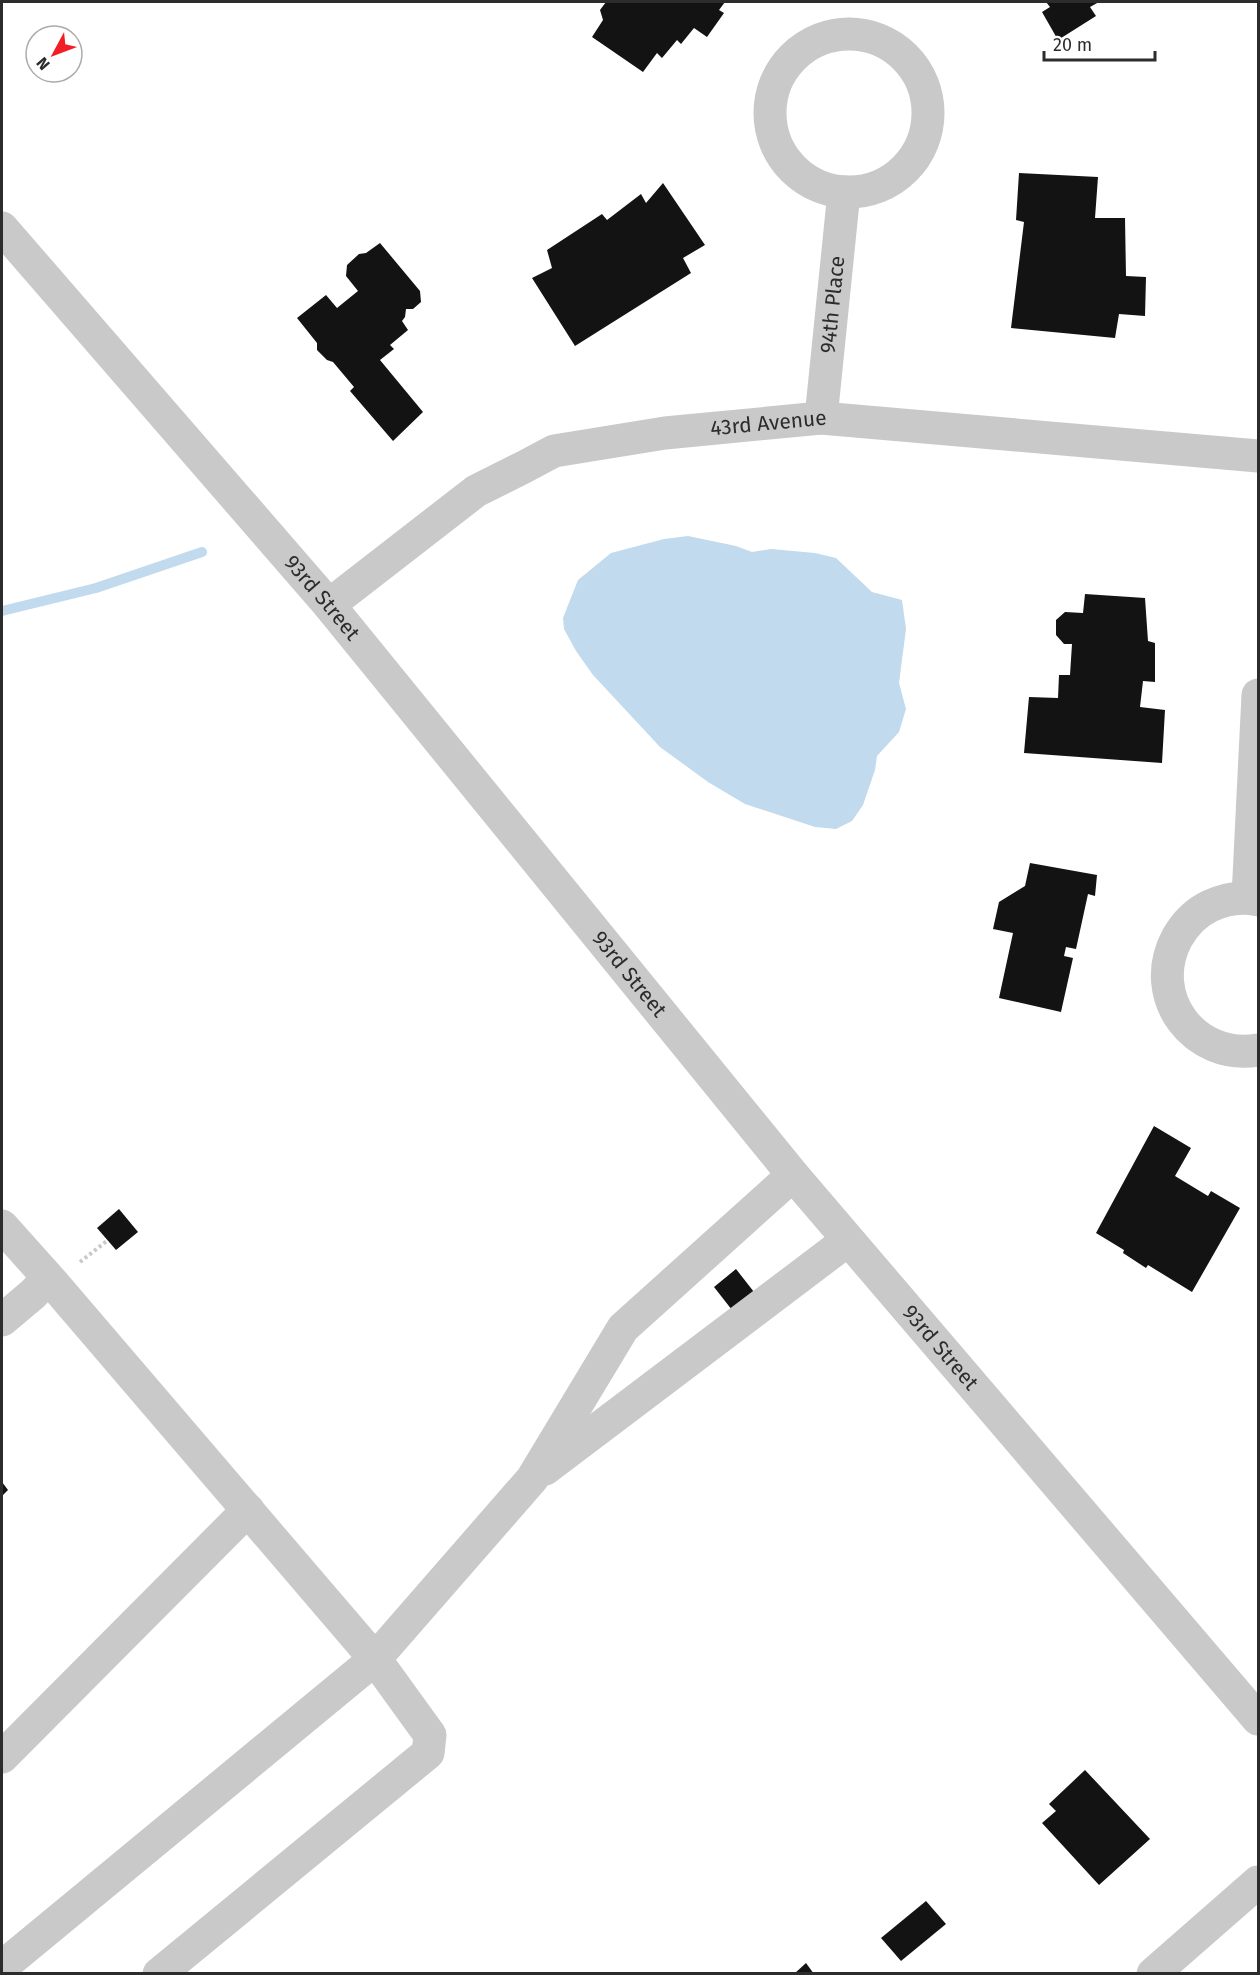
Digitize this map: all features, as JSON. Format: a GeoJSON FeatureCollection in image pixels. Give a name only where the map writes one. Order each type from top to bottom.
{"type":"FeatureCollection","features":[{"type":"Feature","properties":{"kind":"street"},"geometry":{"type":"LineString","coordinates":[[859,34],[885,42],[907,59],[921,81],[928,108],[925,134],[914,159],[895,178],[870,190],[844,192],[819,186],[797,173],[781,154],[771,130],[770,105],[776,81],[790,60],[810,44],[834,35],[859,34]]}},
{"type":"Feature","properties":{"kind":"street","name":"94th Place"},"geometry":{"type":"LineString","coordinates":[[821,418],[844,192]]}},
{"type":"Feature","properties":{"kind":"street","name":"93rd Street"},"geometry":{"type":"LineString","coordinates":[[2,228],[329,605],[793,1175],[1258,1719]]}},
{"type":"Feature","properties":{"kind":"street","name":"43rd Avenue"},"geometry":{"type":"LineString","coordinates":[[329,605],[476,491],[554,451],[665,433],[821,418],[1258,456]]}},
{"type":"Feature","properties":{"kind":"street"},"geometry":{"type":"LineString","coordinates":[[1258,695],[1253,898],[1223,900],[1201,910],[1183,927],[1171,949],[1167,973],[1170,997],[1181,1019],[1198,1037],[1220,1049],[1244,1053],[1258,1050]]}},
{"type":"Feature","properties":{"kind":"street"},"geometry":{"type":"LineString","coordinates":[[2,1967],[375,1659],[531,1479],[623,1328],[793,1175]]}},
{"type":"Feature","properties":{"kind":"street"},"geometry":{"type":"LineString","coordinates":[[2,1226],[375,1659],[430,1736],[429,1753],[159,1974]]}},
{"type":"Feature","properties":{"kind":"street"},"geometry":{"type":"LineString","coordinates":[[531,1479],[848,1240]]}},
{"type":"Feature","properties":{"kind":"street"},"geometry":{"type":"LineString","coordinates":[[2,1320],[48,1278]]}},
{"type":"Feature","properties":{"kind":"street"},"geometry":{"type":"LineString","coordinates":[[2,1757],[248,1510]]}},
{"type":"Feature","properties":{"kind":"street"},"geometry":{"type":"LineString","coordinates":[[1154,1974],[1258,1882]]}},
{"type":"Feature","properties":{"kind":"water"},"geometry":{"type":"Polygon","coordinates":[[[688,536],[736,546],[752,552],[771,549],[815,553],[836,558],[872,592],[902,600],[906,629],[899,683],[906,709],[899,732],[877,756],[875,770],[863,805],[852,821],[836,829],[815,827],[745,804],[708,782],[660,747],[593,675],[576,651],[564,629],[563,618],[578,580],[611,553],[664,539],[688,536]]]}},
{"type":"Feature","properties":{"kind":"building"},"geometry":{"type":"Polygon","coordinates":[[[606,2],[725,2],[719,10],[724,13],[707,37],[694,28],[681,44],[677,40],[662,58],[657,53],[643,72],[592,37],[603,20],[600,10],[606,2]]]}},
{"type":"Feature","properties":{"kind":"building"},"geometry":{"type":"Polygon","coordinates":[[[1046,2],[1099,2],[1090,7],[1096,16],[1058,40],[1042,12],[1050,7],[1046,2]]]}},
{"type":"Feature","properties":{"kind":"building"},"geometry":{"type":"Polygon","coordinates":[[[1019,173],[1098,177],[1095,218],[1125,218],[1126,276],[1146,277],[1145,316],[1119,314],[1115,338],[1011,328],[1024,222],[1016,220],[1019,173]]]}},
{"type":"Feature","properties":{"kind":"building"},"geometry":{"type":"Polygon","coordinates":[[[663,183],[705,245],[683,258],[691,273],[575,346],[532,278],[552,268],[547,250],[602,214],[607,220],[641,194],[646,203],[663,183]]]}},
{"type":"Feature","properties":{"kind":"building"},"geometry":{"type":"Polygon","coordinates":[[[380,243],[420,291],[421,302],[413,309],[406,309],[402,321],[408,330],[390,345],[394,349],[380,360],[423,412],[393,441],[350,391],[354,387],[333,362],[327,360],[317,350],[317,343],[297,318],[326,295],[337,308],[358,291],[346,276],[347,265],[359,254],[366,253],[380,243]]]}},
{"type":"Feature","properties":{"kind":"building"},"geometry":{"type":"Polygon","coordinates":[[[1085,594],[1145,598],[1148,641],[1155,643],[1155,682],[1143,681],[1140,707],[1165,710],[1162,763],[1024,753],[1029,697],[1058,698],[1059,675],[1070,675],[1072,644],[1064,644],[1056,635],[1056,620],[1065,612],[1083,613],[1085,594]]]}},
{"type":"Feature","properties":{"kind":"building"},"geometry":{"type":"Polygon","coordinates":[[[1030,863],[1097,875],[1095,896],[1088,894],[1076,949],[1066,947],[1064,956],[1073,958],[1061,1012],[999,998],[1013,933],[993,929],[999,902],[1025,886],[1030,863]]]}},
{"type":"Feature","properties":{"kind":"building"},"geometry":{"type":"Polygon","coordinates":[[[1154,1126],[1191,1148],[1175,1176],[1208,1196],[1211,1191],[1240,1208],[1192,1292],[1148,1265],[1146,1268],[1123,1253],[1124,1250],[1096,1233],[1154,1126]]]}},
{"type":"Feature","properties":{"kind":"building"},"geometry":{"type":"Polygon","coordinates":[[[119,1209],[138,1232],[116,1250],[97,1228],[119,1209]]]}},
{"type":"Feature","properties":{"kind":"building"},"geometry":{"type":"Polygon","coordinates":[[[736,1269],[754,1292],[732,1310],[714,1287],[736,1269]]]}},
{"type":"Feature","properties":{"kind":"building"},"geometry":{"type":"Polygon","coordinates":[[[2,1482],[8,1490],[2,1496],[2,1482]]]}},
{"type":"Feature","properties":{"kind":"building"},"geometry":{"type":"Polygon","coordinates":[[[1085,1770],[1150,1839],[1099,1885],[1042,1823],[1056,1811],[1049,1804],[1085,1770]]]}},
{"type":"Feature","properties":{"kind":"building"},"geometry":{"type":"Polygon","coordinates":[[[926,1901],[946,1924],[901,1961],[881,1938],[926,1901]]]}},
{"type":"Feature","properties":{"kind":"building"},"geometry":{"type":"Polygon","coordinates":[[[806,1963],[814,1974],[794,1974],[806,1963]]]}},
{"type":"Feature","properties":{"kind":"waterway"},"geometry":{"type":"LineString","coordinates":[[2,611],[96,588],[202,552]]}}]}
